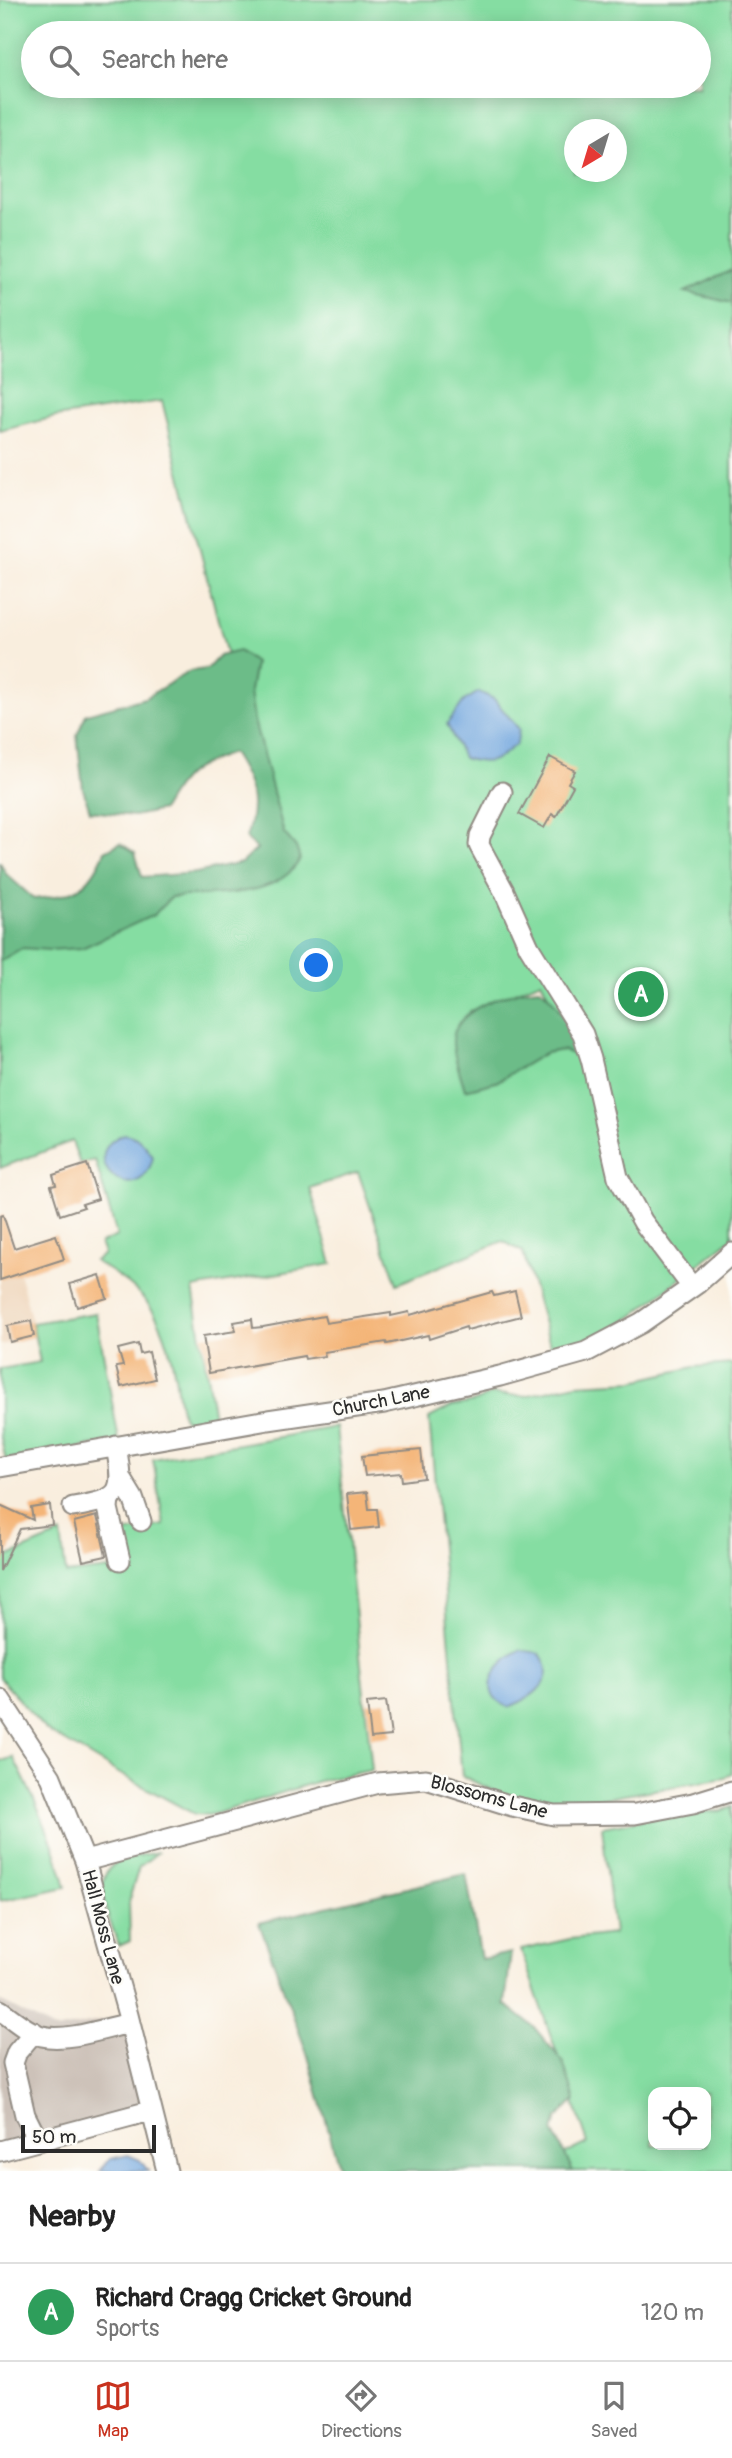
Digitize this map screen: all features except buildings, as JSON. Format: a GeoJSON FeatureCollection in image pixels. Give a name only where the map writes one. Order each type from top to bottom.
{"type":"FeatureCollection","features":[{"type":"Feature","properties":{"kind":"street"},"geometry":{"type":"LineString","coordinates":[[502,792],[480,836],[483,856],[504,891],[528,947],[583,1034],[611,1155],[623,1188],[663,1251],[692,1287]]}},
{"type":"Feature","properties":{"kind":"street","name":"Church Lane"},"geometry":{"type":"LineString","coordinates":[[1,1462],[384,1403],[500,1376],[586,1352],[640,1323],[692,1287],[732,1253]]}},
{"type":"Feature","properties":{"kind":"street"},"geometry":{"type":"LineString","coordinates":[[73,1507],[109,1499],[118,1491],[121,1480],[116,1446]]}},
{"type":"Feature","properties":{"kind":"street"},"geometry":{"type":"LineString","coordinates":[[121,1480],[133,1498],[141,1521]]}},
{"type":"Feature","properties":{"kind":"street"},"geometry":{"type":"LineString","coordinates":[[109,1499],[108,1508],[120,1560]]}},
{"type":"Feature","properties":{"kind":"street","name":"Hall Moss Lane"},"geometry":{"type":"LineString","coordinates":[[0,1699],[51,1777],[85,1861],[167,2171]]}},
{"type":"Feature","properties":{"kind":"street","name":"Blossoms Lane"},"geometry":{"type":"LineString","coordinates":[[85,1861],[378,1783],[426,1779],[512,1806],[554,1815],[635,1814],[693,1803],[732,1791]]}},
{"type":"Feature","properties":{"kind":"street"},"geometry":{"type":"LineString","coordinates":[[0,2010],[42,2036],[62,2037],[130,2023]]}},
{"type":"Feature","properties":{"kind":"street"},"geometry":{"type":"LineString","coordinates":[[34,2032],[17,2052],[12,2063],[25,2115],[38,2141]]}},
{"type":"Feature","properties":{"kind":"street"},"geometry":{"type":"LineString","coordinates":[[0,2151],[150,2111]]}},
{"type":"Feature","properties":{"kind":"shaded area"},"geometry":{"type":"Polygon","coordinates":[[[13,1249],[36,1337],[0,1345],[0,1253],[13,1249]]]}},
{"type":"Feature","properties":{"kind":"shaded area"},"geometry":{"type":"Polygon","coordinates":[[[0,2001],[56,2030],[128,2015],[150,2111],[0,2151],[0,2001]]]}},
{"type":"Feature","properties":{"kind":"green space"},"geometry":{"type":"Polygon","coordinates":[[[0,0],[732,0],[732,270],[686,292],[732,303],[732,1238],[633,1316],[595,1340],[553,1355],[523,1252],[503,1241],[397,1284],[358,1172],[310,1188],[332,1264],[193,1288],[215,1424],[189,1428],[181,1410],[171,1355],[159,1321],[140,1295],[127,1283],[94,1261],[104,1254],[100,1243],[117,1236],[95,1160],[80,1164],[72,1141],[0,1168],[0,947],[279,859],[162,401],[55,417],[0,431],[0,0]],[[541,981],[470,1011],[496,1082],[545,1053],[562,1050],[580,1056],[541,981]]]}},
{"type":"Feature","properties":{"kind":"green space"},"geometry":{"type":"Polygon","coordinates":[[[732,270],[732,303],[685,292],[732,270]]]}},
{"type":"Feature","properties":{"kind":"green space"},"geometry":{"type":"Polygon","coordinates":[[[239,651],[255,663],[250,691],[254,720],[284,833],[296,847],[300,859],[290,872],[276,882],[242,892],[171,897],[154,915],[82,948],[22,948],[0,961],[0,862],[6,874],[34,899],[60,895],[78,888],[93,874],[105,851],[120,843],[135,853],[142,877],[196,873],[241,863],[257,849],[246,838],[252,813],[251,793],[232,753],[207,762],[190,773],[176,788],[162,810],[134,816],[90,811],[83,789],[77,735],[86,714],[145,698],[190,671],[207,669],[219,656],[239,651]]]}},
{"type":"Feature","properties":{"kind":"green space"},"geometry":{"type":"Polygon","coordinates":[[[540,988],[554,1002],[565,1019],[580,1057],[562,1050],[545,1053],[496,1082],[465,1090],[453,1048],[455,1030],[462,1020],[473,1010],[500,997],[540,988]]]}},
{"type":"Feature","properties":{"kind":"green space"},"geometry":{"type":"Polygon","coordinates":[[[96,1313],[119,1441],[6,1461],[0,1433],[0,1369],[40,1362],[32,1323],[96,1313]]]}},
{"type":"Feature","properties":{"kind":"green space"},"geometry":{"type":"Polygon","coordinates":[[[732,1364],[732,1773],[725,1778],[577,1803],[530,1802],[500,1794],[462,1776],[429,1418],[452,1406],[475,1402],[492,1394],[525,1396],[576,1384],[634,1381],[694,1367],[732,1364]]]}},
{"type":"Feature","properties":{"kind":"green space"},"geometry":{"type":"Polygon","coordinates":[[[336,1427],[372,1770],[319,1781],[218,1813],[194,1814],[51,1733],[0,1678],[0,1560],[61,1534],[66,1574],[127,1567],[124,1533],[164,1525],[153,1459],[336,1427]]]}},
{"type":"Feature","properties":{"kind":"green space"},"geometry":{"type":"Polygon","coordinates":[[[13,1757],[43,1820],[66,1887],[0,1901],[0,1762],[13,1757]]]}},
{"type":"Feature","properties":{"kind":"green space"},"geometry":{"type":"Polygon","coordinates":[[[732,1806],[732,2171],[562,2171],[553,2160],[588,2143],[521,1950],[570,1939],[614,1934],[602,1827],[677,1813],[722,1811],[732,1806]]]}},
{"type":"Feature","properties":{"kind":"green space"},"geometry":{"type":"Polygon","coordinates":[[[158,1852],[139,1867],[129,1900],[130,1941],[119,1946],[103,1897],[106,1874],[113,1865],[125,1859],[158,1852]]]}},
{"type":"Feature","properties":{"kind":"green space"},"geometry":{"type":"Polygon","coordinates":[[[466,1874],[481,1959],[511,1953],[505,2004],[533,2026],[563,2062],[575,2100],[557,2118],[553,2131],[573,2171],[340,2171],[308,2056],[259,1923],[466,1874]]]}},
{"type":"Feature","properties":{"kind":"water"},"geometry":{"type":"Polygon","coordinates":[[[479,692],[494,699],[519,729],[517,743],[498,758],[487,762],[463,758],[447,724],[464,701],[479,692]]]}},
{"type":"Feature","properties":{"kind":"water"},"geometry":{"type":"Polygon","coordinates":[[[124,1134],[141,1142],[153,1157],[146,1174],[135,1182],[123,1182],[113,1176],[106,1167],[104,1155],[109,1144],[124,1134]]]}},
{"type":"Feature","properties":{"kind":"water"},"geometry":{"type":"Polygon","coordinates":[[[520,1650],[539,1653],[547,1672],[541,1687],[526,1699],[509,1707],[498,1701],[491,1686],[497,1669],[520,1650]]]}},
{"type":"Feature","properties":{"kind":"water"},"geometry":{"type":"Polygon","coordinates":[[[128,2155],[140,2160],[148,2171],[100,2171],[110,2159],[128,2155]]]}},
{"type":"Feature","properties":{"kind":"place","name":"Richard Cragg Cricket Ground"},"geometry":{"type":"Point","coordinates":[641,994]}}]}
